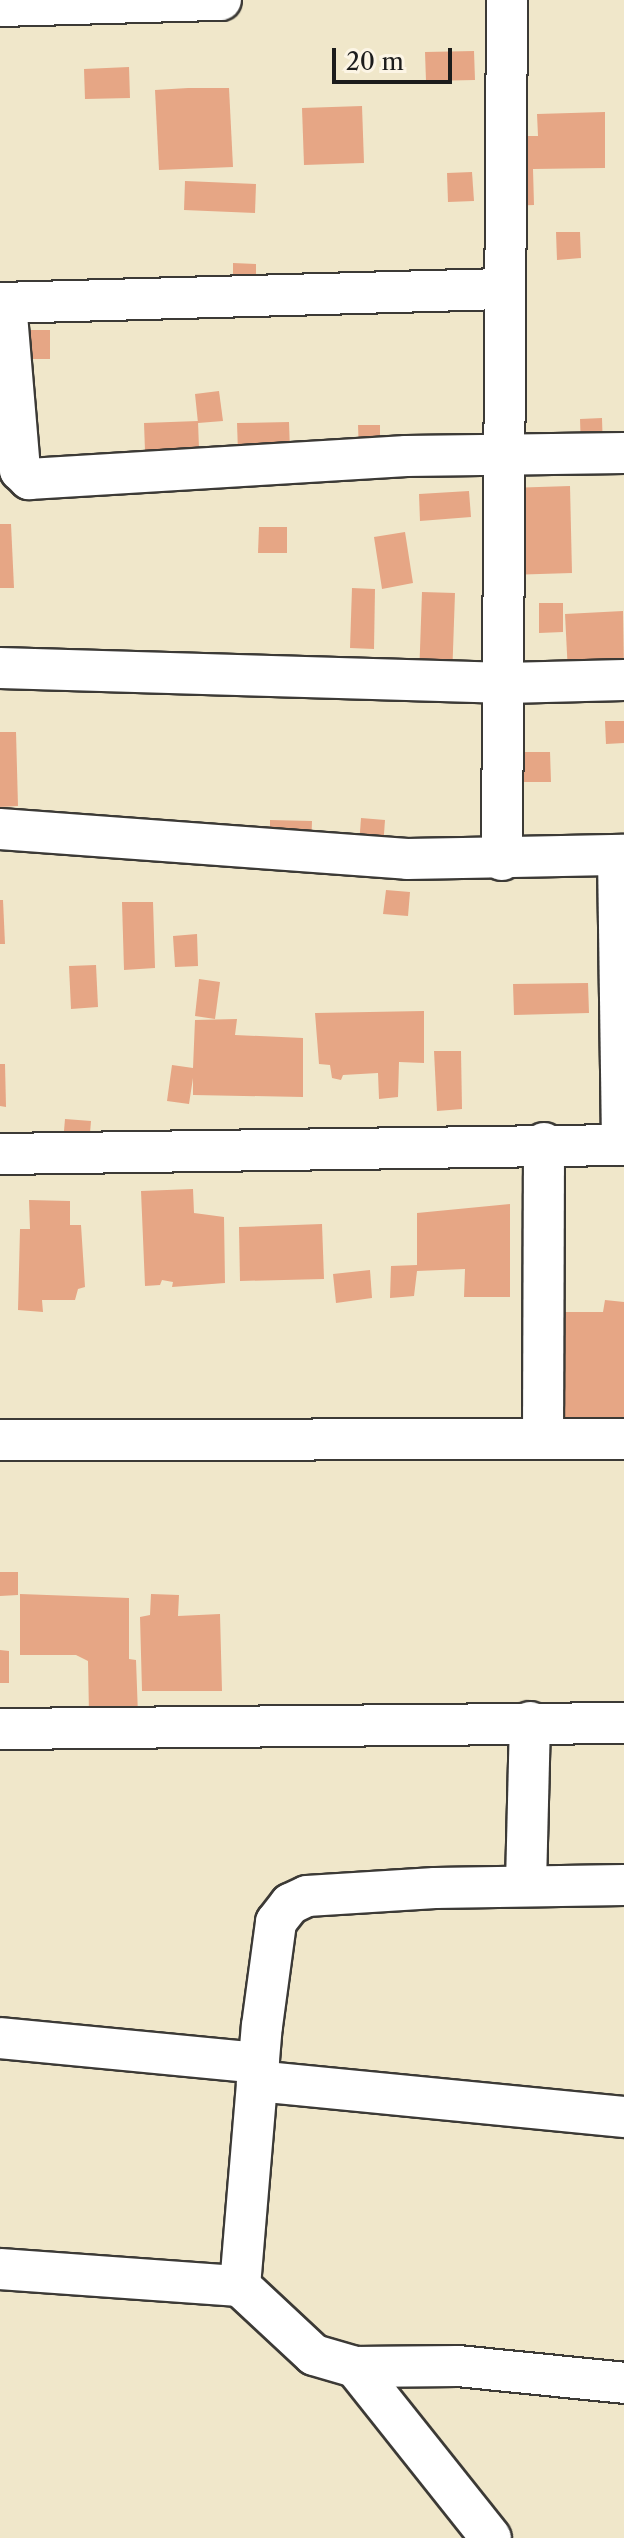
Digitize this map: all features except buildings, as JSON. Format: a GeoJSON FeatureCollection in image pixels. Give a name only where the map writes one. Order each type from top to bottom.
{"type":"FeatureCollection","features":[{"type":"Feature","properties":{"kind":"street"},"geometry":{"type":"LineString","coordinates":[[0,6],[54,2],[221,0]]}},
{"type":"Feature","properties":{"kind":"street"},"geometry":{"type":"LineString","coordinates":[[502,860],[506,683],[502,289],[507,0]]}},
{"type":"Feature","properties":{"kind":"street"},"geometry":{"type":"LineString","coordinates":[[502,289],[3,303],[20,470],[29,479],[503,454],[624,453]]}},
{"type":"Feature","properties":{"kind":"street"},"geometry":{"type":"LineString","coordinates":[[0,668],[506,683],[624,680]]}},
{"type":"Feature","properties":{"kind":"street"},"geometry":{"type":"LineString","coordinates":[[0,829],[407,859],[502,860],[621,855],[623,1145],[544,1143],[0,1154]]}},
{"type":"Feature","properties":{"kind":"street"},"geometry":{"type":"LineString","coordinates":[[543,1436],[544,1143]]}},
{"type":"Feature","properties":{"kind":"street"},"geometry":{"type":"LineString","coordinates":[[0,1440],[543,1436],[624,1439]]}},
{"type":"Feature","properties":{"kind":"street"},"geometry":{"type":"LineString","coordinates":[[526,1884],[530,1722]]}},
{"type":"Feature","properties":{"kind":"street"},"geometry":{"type":"LineString","coordinates":[[0,1729],[624,1723]]}},
{"type":"Feature","properties":{"kind":"street"},"geometry":{"type":"LineString","coordinates":[[240,2286],[258,2072],[276,1922],[290,1904],[307,1896],[526,1884],[624,1885]]}},
{"type":"Feature","properties":{"kind":"street"},"geometry":{"type":"LineString","coordinates":[[0,2038],[624,2117]]}},
{"type":"Feature","properties":{"kind":"street"},"geometry":{"type":"LineString","coordinates":[[0,2269],[240,2286],[314,2355],[355,2367],[458,2366],[624,2383]]}},
{"type":"Feature","properties":{"kind":"street"},"geometry":{"type":"LineString","coordinates":[[355,2367],[491,2538]]}}]}
